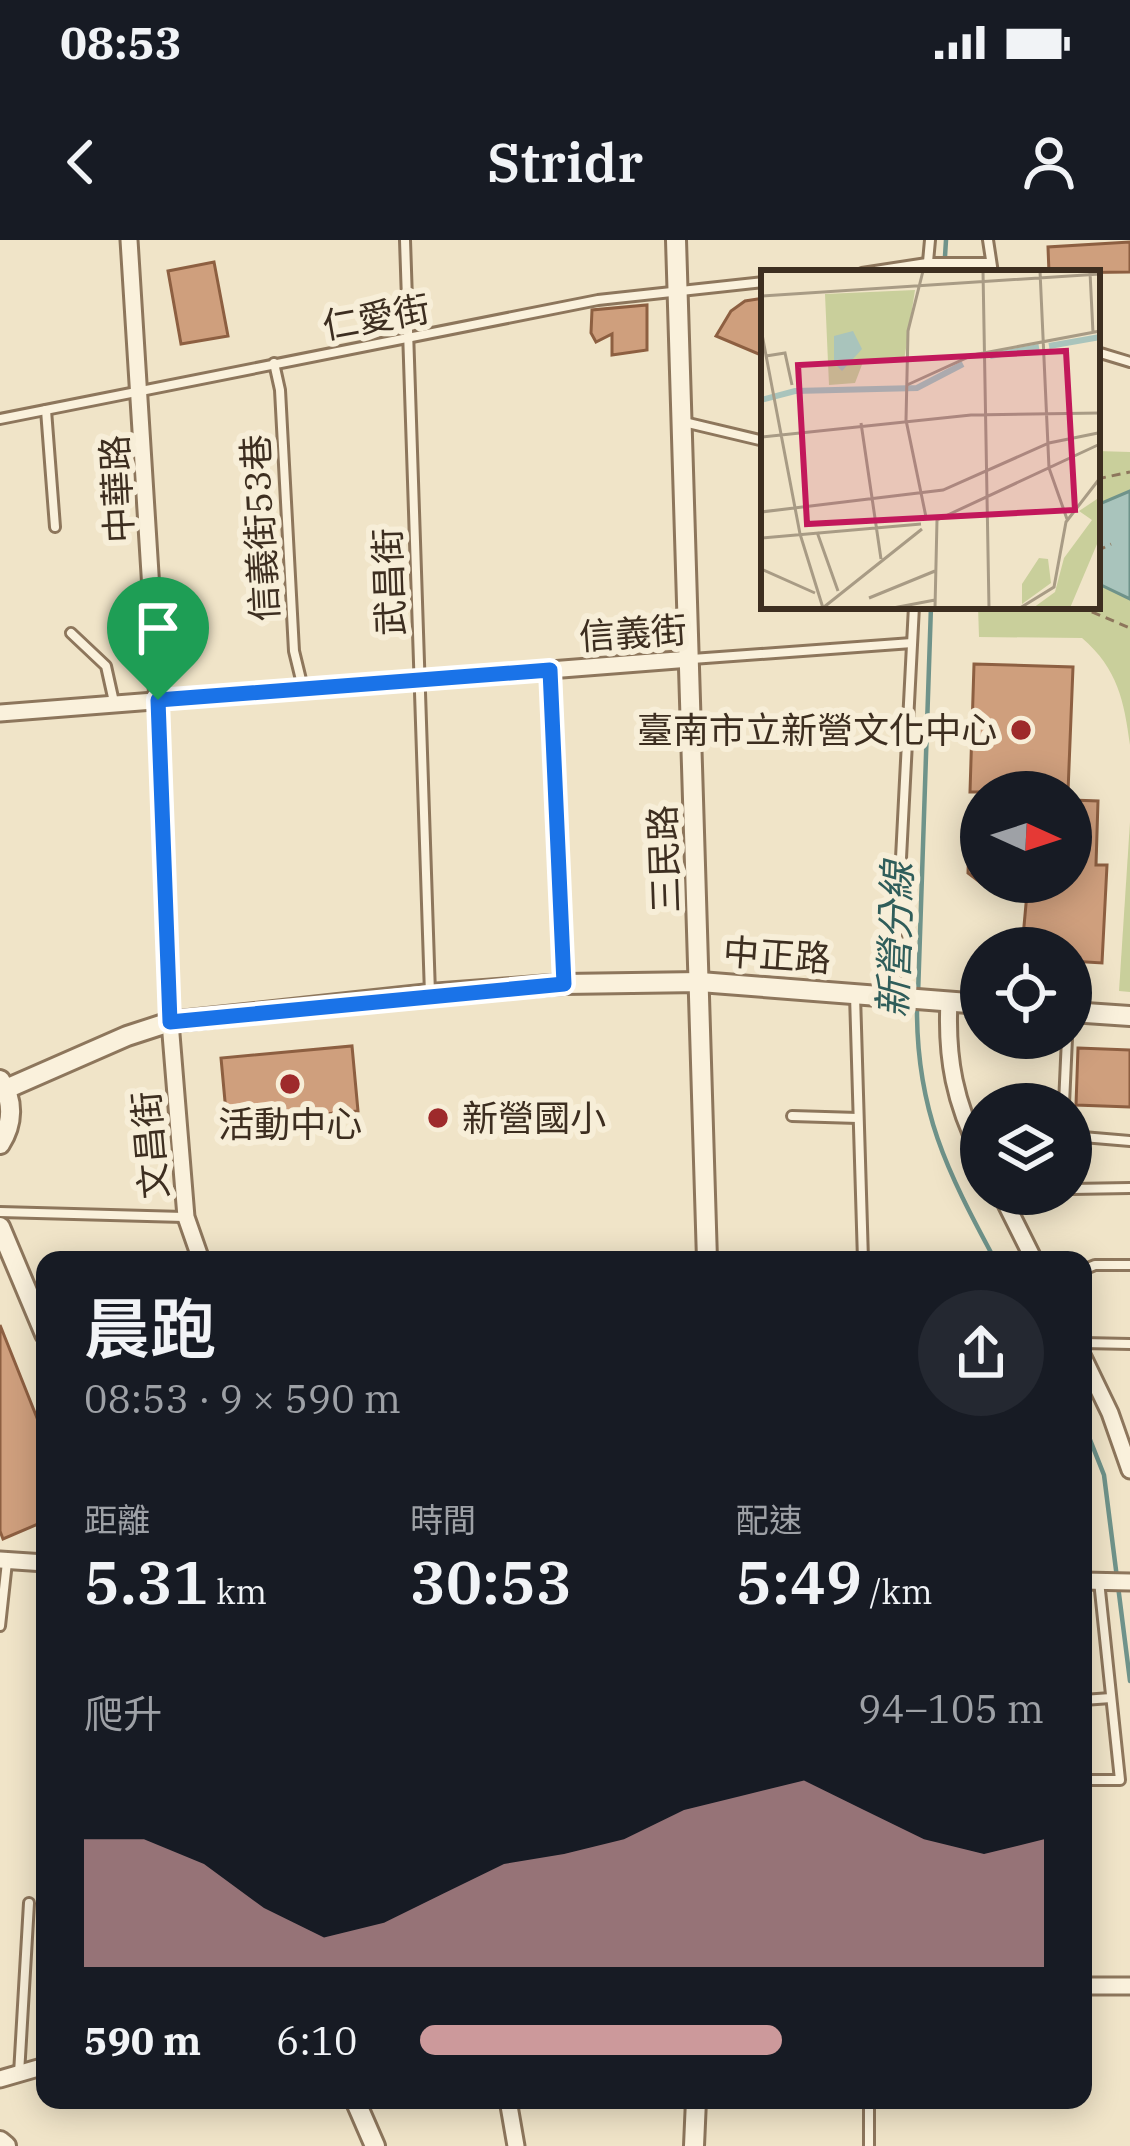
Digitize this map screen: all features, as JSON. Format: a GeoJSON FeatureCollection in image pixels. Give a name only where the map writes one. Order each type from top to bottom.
{"type":"FeatureCollection","features":[{"type":"Feature","properties":{"kind":"street","name":"中華路"},"geometry":{"type":"LineString","coordinates":[[129,240],[142,390],[170,1022]]}},
{"type":"Feature","properties":{"kind":"street","name":"三民路"},"geometry":{"type":"LineString","coordinates":[[676,240],[707,1251]]}},
{"type":"Feature","properties":{"kind":"street","name":"信義街"},"geometry":{"type":"LineString","coordinates":[[0,713],[690,659]]}},
{"type":"Feature","properties":{"kind":"street","name":"中正路"},"geometry":{"type":"LineString","coordinates":[[3,1084],[170,1022],[430,994],[564,984],[700,982],[960,1002]]}},
{"type":"Feature","properties":{"kind":"street"},"geometry":{"type":"LineString","coordinates":[[944,1001],[953,1090],[960,1106]]}},
{"type":"Feature","properties":{"kind":"street"},"geometry":{"type":"LineString","coordinates":[[1092,1013],[1130,1016]]}},
{"type":"Feature","properties":{"kind":"street","name":"文昌街"},"geometry":{"type":"LineString","coordinates":[[170,1022],[186,1216],[198,1251]]}},
{"type":"Feature","properties":{"kind":"street"},"geometry":{"type":"LineString","coordinates":[[0,1144],[10,1120],[3,1084]]}},
{"type":"Feature","properties":{"kind":"street"},"geometry":{"type":"LineString","coordinates":[[1012,1215],[1030,1251]]}},
{"type":"Feature","properties":{"kind":"street"},"geometry":{"type":"LineString","coordinates":[[0,1227],[36,1313]]}},
{"type":"Feature","properties":{"kind":"street"},"geometry":{"type":"LineString","coordinates":[[1092,1378],[1130,1470]]}},
{"type":"Feature","properties":{"kind":"street"},"geometry":{"type":"LineString","coordinates":[[3,1560],[36,1562]]}},
{"type":"Feature","properties":{"kind":"street"},"geometry":{"type":"LineString","coordinates":[[1092,1581],[1130,1582]]}},
{"type":"Feature","properties":{"kind":"street"},"geometry":{"type":"LineString","coordinates":[[1092,1986],[1130,1986]]}},
{"type":"Feature","properties":{"kind":"street"},"geometry":{"type":"LineString","coordinates":[[0,2079],[36,2069]]}},
{"type":"Feature","properties":{"kind":"street"},"geometry":{"type":"LineString","coordinates":[[359,2109],[374,2146]]}},
{"type":"Feature","properties":{"kind":"street"},"geometry":{"type":"LineString","coordinates":[[510,2109],[516,2146]]}},
{"type":"Feature","properties":{"kind":"street"},"geometry":{"type":"LineString","coordinates":[[694,2146],[696,2109]]}},
{"type":"Feature","properties":{"kind":"lane","name":"武昌街"},"geometry":{"type":"LineString","coordinates":[[405,240],[430,994]]}},
{"type":"Feature","properties":{"kind":"lane"},"geometry":{"type":"LineString","coordinates":[[930,240],[931,266]]}},
{"type":"Feature","properties":{"kind":"lane"},"geometry":{"type":"LineString","coordinates":[[893,270],[968,264],[991,268],[988,240]]}},
{"type":"Feature","properties":{"kind":"lane","name":"仁愛街"},"geometry":{"type":"LineString","coordinates":[[0,419],[598,300],[761,283]]}},
{"type":"Feature","properties":{"kind":"lane"},"geometry":{"type":"LineString","coordinates":[[1100,353],[1130,362]]}},
{"type":"Feature","properties":{"kind":"lane","name":"信義街53巷"},"geometry":{"type":"LineString","coordinates":[[274,363],[280,389],[294,651],[303,689]]}},
{"type":"Feature","properties":{"kind":"lane"},"geometry":{"type":"LineString","coordinates":[[46,410],[55,527]]}},
{"type":"Feature","properties":{"kind":"lane"},"geometry":{"type":"LineString","coordinates":[[682,422],[761,440]]}},
{"type":"Feature","properties":{"kind":"lane"},"geometry":{"type":"LineString","coordinates":[[899,997],[914,609]]}},
{"type":"Feature","properties":{"kind":"lane"},"geometry":{"type":"LineString","coordinates":[[70,633],[106,667],[115,704]]}},
{"type":"Feature","properties":{"kind":"lane","name":"信義街"},"geometry":{"type":"LineString","coordinates":[[690,659],[912,643]]}},
{"type":"Feature","properties":{"kind":"lane"},"geometry":{"type":"LineString","coordinates":[[550,670],[564,984]]}},
{"type":"Feature","properties":{"kind":"lane"},"geometry":{"type":"LineString","coordinates":[[855,994],[862,1251]]}},
{"type":"Feature","properties":{"kind":"lane"},"geometry":{"type":"LineString","coordinates":[[793,1117],[858,1118]]}},
{"type":"Feature","properties":{"kind":"lane"},"geometry":{"type":"LineString","coordinates":[[1092,1138],[1130,1141]]}},
{"type":"Feature","properties":{"kind":"lane"},"geometry":{"type":"LineString","coordinates":[[1092,1189],[1130,1188]]}},
{"type":"Feature","properties":{"kind":"lane"},"geometry":{"type":"LineString","coordinates":[[0,1212],[186,1216]]}},
{"type":"Feature","properties":{"kind":"lane"},"geometry":{"type":"LineString","coordinates":[[1092,1266],[1130,1265]]}},
{"type":"Feature","properties":{"kind":"lane"},"geometry":{"type":"LineString","coordinates":[[1092,1343],[1130,1344]]}},
{"type":"Feature","properties":{"kind":"lane"},"geometry":{"type":"LineString","coordinates":[[0,1626],[3,1560]]}},
{"type":"Feature","properties":{"kind":"lane"},"geometry":{"type":"LineString","coordinates":[[1092,1587],[1112,1698],[1120,1780],[1092,1780]]}},
{"type":"Feature","properties":{"kind":"lane"},"geometry":{"type":"LineString","coordinates":[[1092,1699],[1112,1698]]}},
{"type":"Feature","properties":{"kind":"lane"},"geometry":{"type":"LineString","coordinates":[[19,2075],[29,1903]]}},
{"type":"Feature","properties":{"kind":"lane"},"geometry":{"type":"LineString","coordinates":[[869,2109],[869,2146]]}},
{"type":"Feature","properties":{"kind":"path"},"geometry":{"type":"LineString","coordinates":[[1100,478],[1130,472]]}},
{"type":"Feature","properties":{"kind":"path"},"geometry":{"type":"LineString","coordinates":[[1100,549],[1111,544]]}},
{"type":"Feature","properties":{"kind":"path"},"geometry":{"type":"LineString","coordinates":[[1085,609],[1130,628]]}},
{"type":"Feature","properties":{"kind":"green space"},"geometry":{"type":"Polygon","coordinates":[[[1100,451],[1130,452],[1130,745],[1117,687],[1104,662],[1082,638],[979,637],[978,609],[1100,609],[1100,451]]]}},
{"type":"Feature","properties":{"kind":"green space"},"geometry":{"type":"Polygon","coordinates":[[[1130,822],[1130,992],[1119,991],[1130,822]]]}},
{"type":"Feature","properties":{"kind":"water"},"geometry":{"type":"Polygon","coordinates":[[[1130,491],[1130,599],[1100,584],[1100,504],[1130,491]]]}},
{"type":"Feature","properties":{"kind":"building"},"geometry":{"type":"Polygon","coordinates":[[[1130,242],[1130,272],[1049,270],[1048,247],[1130,242]]]}},
{"type":"Feature","properties":{"kind":"building"},"geometry":{"type":"Polygon","coordinates":[[[214,262],[228,336],[181,344],[168,271],[214,262]]]}},
{"type":"Feature","properties":{"kind":"building"},"geometry":{"type":"Polygon","coordinates":[[[761,298],[761,355],[716,336],[731,311],[745,301],[761,298]]]}},
{"type":"Feature","properties":{"kind":"building"},"geometry":{"type":"Polygon","coordinates":[[[647,305],[647,350],[612,355],[612,334],[596,342],[591,333],[592,310],[647,305]]]}},
{"type":"Feature","properties":{"kind":"building","name":"臺南市立新營文化中心"},"geometry":{"type":"Polygon","coordinates":[[[974,664],[1073,667],[1069,771],[971,771],[974,664]]]}},
{"type":"Feature","properties":{"kind":"building"},"geometry":{"type":"Polygon","coordinates":[[[1092,801],[1098,801],[1096,865],[1107,865],[1102,963],[1092,962],[1092,927],[1024,927],[1026,903],[1092,903],[1092,801]]]}},
{"type":"Feature","properties":{"kind":"building","name":"活動中心"},"geometry":{"type":"Polygon","coordinates":[[[352,1046],[358,1111],[227,1123],[221,1058],[352,1046]]]}},
{"type":"Feature","properties":{"kind":"building"},"geometry":{"type":"Polygon","coordinates":[[[1092,1049],[1130,1050],[1130,1107],[1092,1106],[1092,1083],[1077,1083],[1078,1059],[1092,1059],[1092,1049]]]}},
{"type":"Feature","properties":{"kind":"building"},"geometry":{"type":"Polygon","coordinates":[[[0,1325],[36,1415],[36,1525],[3,1539],[0,1325]]]}},
{"type":"Feature","properties":{"kind":"waterway","name":"新營分線"},"geometry":{"type":"LineString","coordinates":[[944,270],[946,240]]}},
{"type":"Feature","properties":{"kind":"waterway","name":"新營分線"},"geometry":{"type":"LineString","coordinates":[[918,995],[931,609]]}},
{"type":"Feature","properties":{"kind":"waterway","name":"新營分線"},"geometry":{"type":"LineString","coordinates":[[917,1006],[929,1109],[949,1168],[990,1251]]}},
{"type":"Feature","properties":{"kind":"waterway","name":"新營分線"},"geometry":{"type":"LineString","coordinates":[[1092,1445],[1104,1475],[1130,1681]]}},
{"type":"Feature","properties":{"kind":"place","name":"臺南市立新營文化中心"},"geometry":{"type":"Point","coordinates":[1021,730]}},
{"type":"Feature","properties":{"kind":"place","name":"活動中心"},"geometry":{"type":"Point","coordinates":[290,1084]}},
{"type":"Feature","properties":{"kind":"place","name":"新營國小"},"geometry":{"type":"Point","coordinates":[438,1118]}},
{"type":"Feature","properties":{"kind":"route"},"geometry":{"type":"LineString","coordinates":[[550,670],[564,984],[170,1022],[158,700],[550,670]]}}]}
